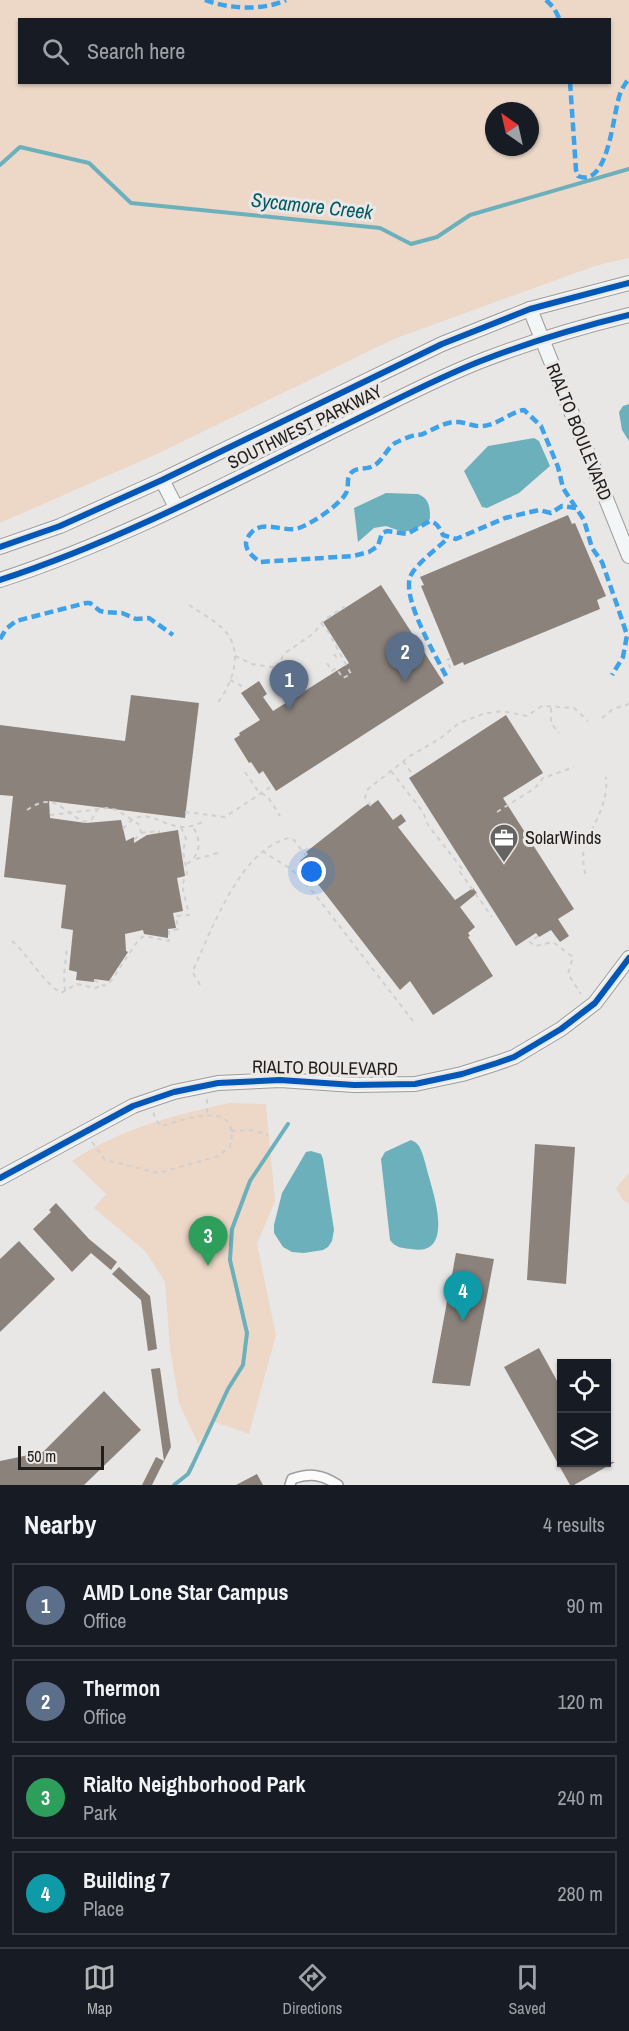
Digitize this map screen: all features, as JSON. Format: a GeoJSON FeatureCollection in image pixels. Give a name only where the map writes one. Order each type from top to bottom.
{"type":"FeatureCollection","features":[{"type":"Feature","properties":{"kind":"main road","name":"SOUTHWEST PARKWAY"},"geometry":{"type":"LineString","coordinates":[[0,548],[60,526],[162,480],[442,344],[530,309],[629,283]]}},
{"type":"Feature","properties":{"kind":"main road","name":"RIALTO BOULEVARD"},"geometry":{"type":"LineString","coordinates":[[530,309],[629,556]]}},
{"type":"Feature","properties":{"kind":"main road","name":"SOUTHWEST PARKWAY"},"geometry":{"type":"LineString","coordinates":[[0,580],[55,562],[176,507],[434,381],[485,359],[541,339],[629,315]]}},
{"type":"Feature","properties":{"kind":"main road"},"geometry":{"type":"LineString","coordinates":[[162,480],[176,507]]}},
{"type":"Feature","properties":{"kind":"main road","name":"RIALTO BOULEVARD"},"geometry":{"type":"LineString","coordinates":[[0,1178],[133,1106],[174,1092],[218,1083],[280,1080],[354,1085],[415,1084],[462,1074],[497,1063],[514,1057],[561,1029],[595,1003],[629,958]]}},
{"type":"Feature","properties":{"kind":"street"},"geometry":{"type":"LineString","coordinates":[[290,1485],[292,1479],[308,1474],[328,1478],[338,1485]]}},
{"type":"Feature","properties":{"kind":"path"},"geometry":{"type":"LineString","coordinates":[[189,605],[226,632],[235,656],[230,680],[216,705]]}},
{"type":"Feature","properties":{"kind":"path"},"geometry":{"type":"LineString","coordinates":[[235,656],[252,664],[278,668],[283,655],[314,633],[321,623],[345,608]]}},
{"type":"Feature","properties":{"kind":"path"},"geometry":{"type":"LineString","coordinates":[[321,623],[351,674],[343,678],[336,668],[332,671],[325,660]]}},
{"type":"Feature","properties":{"kind":"path"},"geometry":{"type":"LineString","coordinates":[[334,654],[336,657],[341,654]]}},
{"type":"Feature","properties":{"kind":"path"},"geometry":{"type":"LineString","coordinates":[[451,658],[447,660],[452,672]]}},
{"type":"Feature","properties":{"kind":"path"},"geometry":{"type":"LineString","coordinates":[[230,680],[245,690]]}},
{"type":"Feature","properties":{"kind":"path"},"geometry":{"type":"LineString","coordinates":[[602,718],[613,709],[629,704]]}},
{"type":"Feature","properties":{"kind":"path"},"geometry":{"type":"LineString","coordinates":[[371,806],[366,800],[365,793],[403,761],[441,738],[459,723],[476,716],[502,711],[527,716],[539,706],[574,708],[588,721]]}},
{"type":"Feature","properties":{"kind":"path"},"geometry":{"type":"LineString","coordinates":[[551,707],[551,723],[559,733]]}},
{"type":"Feature","properties":{"kind":"path"},"geometry":{"type":"LineString","coordinates":[[403,761],[413,775]]}},
{"type":"Feature","properties":{"kind":"path"},"geometry":{"type":"LineString","coordinates":[[497,812],[535,788],[543,778],[574,767]]}},
{"type":"Feature","properties":{"kind":"path"},"geometry":{"type":"LineString","coordinates":[[391,771],[426,815],[428,825],[463,870],[460,873],[492,917]]}},
{"type":"Feature","properties":{"kind":"path"},"geometry":{"type":"LineString","coordinates":[[245,772],[258,791],[268,797],[280,816]]}},
{"type":"Feature","properties":{"kind":"path"},"geometry":{"type":"LineString","coordinates":[[585,874],[584,851],[604,806],[607,794],[606,777]]}},
{"type":"Feature","properties":{"kind":"path"},"geometry":{"type":"LineString","coordinates":[[185,812],[225,817],[272,786]]}},
{"type":"Feature","properties":{"kind":"path"},"geometry":{"type":"LineString","coordinates":[[27,810],[40,803],[49,802],[61,805],[82,821],[88,821],[98,809]]}},
{"type":"Feature","properties":{"kind":"path"},"geometry":{"type":"LineString","coordinates":[[50,815],[108,808],[117,810],[140,825],[141,833]]}},
{"type":"Feature","properties":{"kind":"path"},"geometry":{"type":"LineString","coordinates":[[123,829],[132,820],[146,816],[181,827],[205,821]]}},
{"type":"Feature","properties":{"kind":"path"},"geometry":{"type":"LineString","coordinates":[[186,865],[197,856],[199,850],[196,833],[192,826]]}},
{"type":"Feature","properties":{"kind":"path"},"geometry":{"type":"LineString","coordinates":[[12,941],[50,985],[61,993],[77,984],[95,988],[104,986],[111,981],[139,939],[144,936],[169,941],[169,931],[178,928],[176,916],[189,915],[182,885],[188,873],[183,846],[186,839],[181,827]]}},
{"type":"Feature","properties":{"kind":"path"},"geometry":{"type":"LineString","coordinates":[[134,840],[141,833],[159,831],[159,833]]}},
{"type":"Feature","properties":{"kind":"path"},"geometry":{"type":"LineString","coordinates":[[200,985],[193,973],[210,932],[248,864],[262,851],[289,838],[294,840],[306,856]]}},
{"type":"Feature","properties":{"kind":"path"},"geometry":{"type":"LineString","coordinates":[[262,851],[291,869],[313,892],[413,1020]]}},
{"type":"Feature","properties":{"kind":"path"},"geometry":{"type":"LineString","coordinates":[[193,860],[218,853]]}},
{"type":"Feature","properties":{"kind":"path"},"geometry":{"type":"LineString","coordinates":[[538,936],[530,942],[536,946],[553,942],[573,957],[568,974],[581,994]]}},
{"type":"Feature","properties":{"kind":"path"},"geometry":{"type":"LineString","coordinates":[[65,992],[67,946]]}},
{"type":"Feature","properties":{"kind":"path"},"geometry":{"type":"LineString","coordinates":[[94,980],[101,986]]}},
{"type":"Feature","properties":{"kind":"path"},"geometry":{"type":"LineString","coordinates":[[207,1099],[207,1114]]}},
{"type":"Feature","properties":{"kind":"path"},"geometry":{"type":"LineString","coordinates":[[92,1142],[105,1160],[159,1173],[218,1156],[230,1147],[231,1131],[224,1119],[207,1114],[161,1126],[153,1112]]}},
{"type":"Feature","properties":{"kind":"path"},"geometry":{"type":"LineString","coordinates":[[231,1131],[252,1130],[268,1135]]}},
{"type":"Feature","properties":{"kind":"shaded area"},"geometry":{"type":"Polygon","coordinates":[[[0,0],[629,0],[629,258],[595,266],[394,339],[157,454],[0,523],[0,0]]]}},
{"type":"Feature","properties":{"kind":"shaded area"},"geometry":{"type":"Polygon","coordinates":[[[229,1103],[266,1104],[275,1201],[257,1244],[276,1335],[249,1434],[212,1421],[198,1444],[179,1403],[170,1349],[165,1282],[145,1251],[94,1208],[106,1194],[72,1161],[109,1140],[148,1124],[229,1103]]]}},
{"type":"Feature","properties":{"kind":"shaded area"},"geometry":{"type":"Polygon","coordinates":[[[629,1173],[629,1204],[622,1199],[616,1188],[629,1173]]]}},
{"type":"Feature","properties":{"kind":"water"},"geometry":{"type":"Polygon","coordinates":[[[629,404],[629,441],[622,430],[619,412],[623,406],[629,404]]]}},
{"type":"Feature","properties":{"kind":"water"},"geometry":{"type":"Polygon","coordinates":[[[534,438],[539,441],[550,466],[519,493],[487,508],[482,507],[464,471],[488,446],[534,438]]]}},
{"type":"Feature","properties":{"kind":"water"},"geometry":{"type":"Polygon","coordinates":[[[386,493],[422,496],[428,504],[430,519],[416,529],[403,532],[386,526],[374,528],[358,542],[354,508],[386,493]]]}},
{"type":"Feature","properties":{"kind":"water"},"geometry":{"type":"Polygon","coordinates":[[[411,1140],[418,1145],[422,1153],[437,1212],[437,1236],[433,1244],[424,1249],[402,1248],[390,1240],[381,1159],[385,1152],[411,1140]]]}},
{"type":"Feature","properties":{"kind":"water"},"geometry":{"type":"Polygon","coordinates":[[[306,1152],[321,1154],[323,1159],[334,1230],[332,1241],[323,1250],[292,1252],[283,1247],[274,1233],[274,1225],[282,1193],[306,1152]]]}},
{"type":"Feature","properties":{"kind":"building"},"geometry":{"type":"Polygon","coordinates":[[[568,515],[572,524],[575,523],[606,596],[597,600],[600,609],[464,665],[463,662],[454,666],[421,586],[424,585],[420,577],[568,515]]]}},
{"type":"Feature","properties":{"kind":"building"},"geometry":{"type":"Polygon","coordinates":[[[381,585],[444,683],[276,791],[263,771],[259,774],[251,762],[249,763],[234,739],[240,735],[239,733],[260,720],[241,693],[259,681],[267,694],[263,697],[273,711],[349,663],[323,622],[381,585]]]}},
{"type":"Feature","properties":{"kind":"building"},"geometry":{"type":"Polygon","coordinates":[[[131,695],[199,703],[185,818],[49,801],[50,818],[86,823],[121,820],[126,841],[134,837],[134,843],[147,835],[178,830],[185,876],[177,878],[183,911],[173,913],[176,928],[168,929],[168,938],[144,934],[143,930],[125,934],[126,951],[128,952],[109,981],[76,980],[77,972],[69,970],[73,930],[61,928],[66,885],[4,877],[13,796],[0,795],[0,725],[125,741],[131,695]]]}},
{"type":"Feature","properties":{"kind":"building","name":"SolarWinds"},"geometry":{"type":"Polygon","coordinates":[[[506,715],[543,773],[503,798],[574,909],[558,919],[569,936],[560,942],[551,930],[539,937],[536,933],[516,946],[409,778],[506,715]]]}},
{"type":"Feature","properties":{"kind":"building"},"geometry":{"type":"Polygon","coordinates":[[[378,800],[393,820],[401,814],[406,821],[398,827],[455,900],[473,888],[477,893],[460,907],[475,927],[468,933],[470,936],[468,937],[493,976],[433,1015],[410,981],[400,990],[300,861],[308,854],[306,852],[362,808],[378,800]]]}},
{"type":"Feature","properties":{"kind":"building"},"geometry":{"type":"Polygon","coordinates":[[[535,1144],[575,1147],[566,1284],[527,1280],[535,1144]]]}},
{"type":"Feature","properties":{"kind":"building"},"geometry":{"type":"Polygon","coordinates":[[[56,1203],[89,1239],[117,1262],[111,1270],[91,1253],[72,1272],[33,1229],[51,1212],[49,1210],[56,1203]]]}},
{"type":"Feature","properties":{"kind":"building"},"geometry":{"type":"Polygon","coordinates":[[[19,1241],[55,1279],[0,1332],[0,1259],[19,1241]]]}},
{"type":"Feature","properties":{"kind":"building"},"geometry":{"type":"Polygon","coordinates":[[[456,1253],[494,1259],[470,1386],[432,1383],[456,1253]]]}},
{"type":"Feature","properties":{"kind":"building"},"geometry":{"type":"Polygon","coordinates":[[[119,1267],[150,1296],[157,1349],[148,1351],[141,1300],[112,1274],[119,1267]]]}},
{"type":"Feature","properties":{"kind":"building"},"geometry":{"type":"Polygon","coordinates":[[[539,1348],[557,1381],[557,1462],[504,1367],[539,1348]]]}},
{"type":"Feature","properties":{"kind":"building"},"geometry":{"type":"Polygon","coordinates":[[[160,1368],[171,1447],[164,1461],[151,1369],[160,1368]]]}},
{"type":"Feature","properties":{"kind":"building"},"geometry":{"type":"Polygon","coordinates":[[[104,1391],[141,1430],[84,1485],[0,1485],[0,1461],[43,1452],[104,1391]]]}},
{"type":"Feature","properties":{"kind":"building"},"geometry":{"type":"Polygon","coordinates":[[[156,1457],[164,1461],[152,1485],[142,1485],[156,1457]]]}},
{"type":"Feature","properties":{"kind":"building"},"geometry":{"type":"Polygon","coordinates":[[[560,1467],[606,1467],[574,1485],[570,1485],[560,1467]]]}},
{"type":"Feature","properties":{"kind":"building"},"geometry":{"type":"Polygon","coordinates":[[[257,1474],[263,1485],[236,1485],[257,1474]]]}},
{"type":"Feature","properties":{"kind":"waterway","name":"Sycamore Creek"},"geometry":{"type":"LineString","coordinates":[[0,165],[20,147],[89,163],[131,203],[380,228],[411,244],[437,237],[470,215],[629,169]]}},
{"type":"Feature","properties":{"kind":"waterway"},"geometry":{"type":"LineString","coordinates":[[174,1485],[188,1474],[228,1389],[243,1365],[247,1333],[230,1260],[232,1229],[250,1181],[288,1124]]}},
{"type":"Feature","properties":{"kind":"marked path"},"geometry":{"type":"LineString","coordinates":[[205,0],[246,8],[267,6],[286,0]]}},
{"type":"Feature","properties":{"kind":"marked path"},"geometry":{"type":"LineString","coordinates":[[546,0],[554,8],[559,18]]}},
{"type":"Feature","properties":{"kind":"marked path"},"geometry":{"type":"LineString","coordinates":[[570,84],[576,170],[578,176],[588,177],[597,171],[603,161],[620,94],[629,78]]}},
{"type":"Feature","properties":{"kind":"marked path"},"geometry":{"type":"LineString","coordinates":[[576,508],[562,506],[551,513],[539,510],[505,518],[456,539],[443,535],[440,528],[430,521],[407,534],[387,531],[382,533],[378,546],[369,552],[353,556],[260,562],[252,556],[246,545],[248,537],[256,529],[261,527],[299,528],[325,513],[346,493],[352,472],[376,464],[397,442],[450,423],[488,425],[524,410],[541,426],[558,467],[563,488],[584,520],[592,548],[602,562],[627,635],[623,657],[612,675]]}},
{"type":"Feature","properties":{"kind":"marked path"},"geometry":{"type":"LineString","coordinates":[[446,676],[421,626],[410,597],[409,585],[411,575],[418,566],[448,538]]}},
{"type":"Feature","properties":{"kind":"marked path"},"geometry":{"type":"LineString","coordinates":[[0,639],[6,629],[16,621],[86,603],[90,603],[100,611],[122,613],[136,619],[149,618],[173,635]]}},
{"type":"Feature","properties":{"kind":"cycle path"},"geometry":{"type":"LineString","coordinates":[[0,547],[60,526],[162,480],[442,344],[530,309],[629,283]]}},
{"type":"Feature","properties":{"kind":"cycle path"},"geometry":{"type":"LineString","coordinates":[[0,580],[136,527],[469,366],[539,340],[629,315]]}},
{"type":"Feature","properties":{"kind":"cycle path"},"geometry":{"type":"LineString","coordinates":[[0,1178],[133,1106],[174,1092],[218,1083],[280,1080],[354,1085],[415,1084],[462,1074],[497,1063],[514,1057],[561,1029],[595,1003],[629,958]]}},
{"type":"Feature","properties":{"kind":"place","name":"Thermon"},"geometry":{"type":"Point","coordinates":[405,682]}},
{"type":"Feature","properties":{"kind":"place","name":"AMD Lone Star Campus"},"geometry":{"type":"Point","coordinates":[289,710]}},
{"type":"Feature","properties":{"kind":"place","name":"SolarWinds"},"geometry":{"type":"Point","coordinates":[504,864]}},
{"type":"Feature","properties":{"kind":"place","name":"Rialto Neighborhood Park"},"geometry":{"type":"Point","coordinates":[208,1266]}},
{"type":"Feature","properties":{"kind":"place","name":"Building 7"},"geometry":{"type":"Point","coordinates":[463,1321]}}]}
